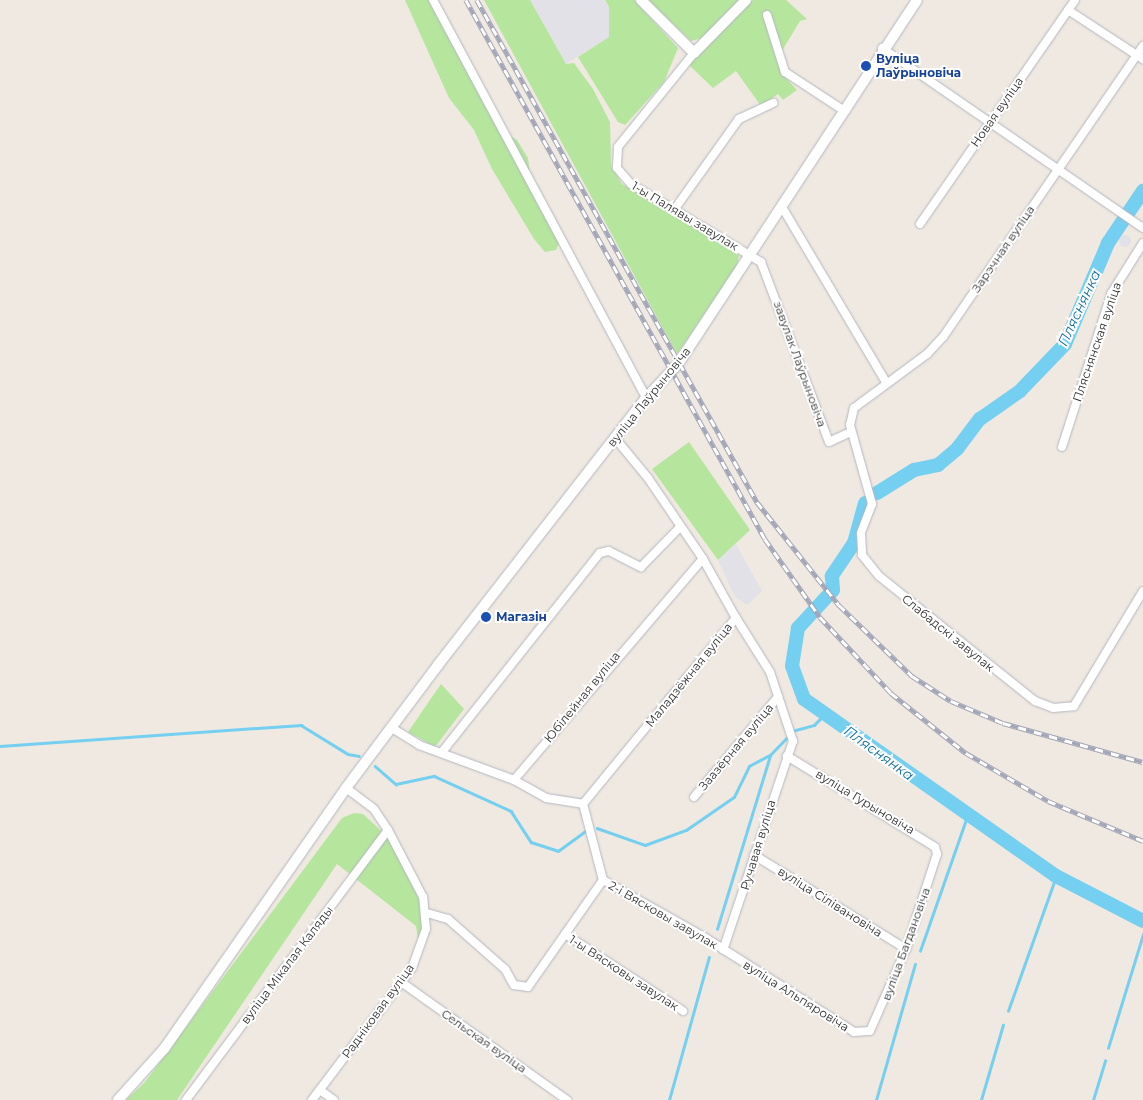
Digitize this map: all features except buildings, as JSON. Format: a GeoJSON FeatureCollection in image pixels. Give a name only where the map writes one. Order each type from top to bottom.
{"type":"FeatureCollection","features":[{"type":"Feature","properties":{"kind":"main road"},"geometry":{"type":"LineString","coordinates":[[641,0],[694,52],[746,0]]}},
{"type":"Feature","properties":{"kind":"main road","name":"вуліца Лаўрыновіча"},"geometry":{"type":"LineString","coordinates":[[118,1100],[164,1049],[346,788],[646,398],[678,364],[752,254],[882,48],[917,0]]}},
{"type":"Feature","properties":{"kind":"street"},"geometry":{"type":"LineString","coordinates":[[433,0],[646,398]]}},
{"type":"Feature","properties":{"kind":"street","name":"Новая вуліца"},"geometry":{"type":"LineString","coordinates":[[920,224],[1075,0]]}},
{"type":"Feature","properties":{"kind":"street"},"geometry":{"type":"LineString","coordinates":[[1068,10],[1140,57]]}},
{"type":"Feature","properties":{"kind":"street"},"geometry":{"type":"LineString","coordinates":[[767,15],[785,72],[843,110]]}},
{"type":"Feature","properties":{"kind":"street","name":"Зарэчная вуліца"},"geometry":{"type":"LineString","coordinates":[[850,432],[854,408],[936,346],[1059,168],[1140,57],[1143,46]]}},
{"type":"Feature","properties":{"kind":"street"},"geometry":{"type":"LineString","coordinates":[[882,48],[992,120],[1119,214],[1143,228]]}},
{"type":"Feature","properties":{"kind":"street","name":"1-ы Палявы завулак"},"geometry":{"type":"LineString","coordinates":[[694,52],[615,157],[624,179],[752,254]]}},
{"type":"Feature","properties":{"kind":"street"},"geometry":{"type":"LineString","coordinates":[[674,210],[739,119],[773,103]]}},
{"type":"Feature","properties":{"kind":"street"},"geometry":{"type":"LineString","coordinates":[[782,206],[886,382]]}},
{"type":"Feature","properties":{"kind":"street","name":"Пляснянская вуліца"},"geometry":{"type":"LineString","coordinates":[[1062,447],[1111,294],[1143,243]]}},
{"type":"Feature","properties":{"kind":"street","name":"завулак Лаўрыновіча"},"geometry":{"type":"LineString","coordinates":[[752,254],[769,274],[830,442],[850,432]]}},
{"type":"Feature","properties":{"kind":"street","name":"Слабадскі завулак"},"geometry":{"type":"LineString","coordinates":[[850,432],[872,504],[861,533],[862,555],[879,576],[1023,694],[1045,706],[1062,709],[1074,706],[1143,591]]}},
{"type":"Feature","properties":{"kind":"street"},"geometry":{"type":"LineString","coordinates":[[615,438],[648,478],[703,559],[736,618]]}},
{"type":"Feature","properties":{"kind":"street"},"geometry":{"type":"LineString","coordinates":[[442,752],[600,553],[609,551],[641,566],[680,527]]}},
{"type":"Feature","properties":{"kind":"street","name":"Юбілейная вуліца"},"geometry":{"type":"LineString","coordinates":[[514,780],[703,559]]}},
{"type":"Feature","properties":{"kind":"street","name":"Маладзёжная вуліца"},"geometry":{"type":"LineString","coordinates":[[583,804],[736,618],[770,672],[791,728],[793,741]]}},
{"type":"Feature","properties":{"kind":"street","name":"Заазёрная вуліца"},"geometry":{"type":"LineString","coordinates":[[694,797],[778,697]]}},
{"type":"Feature","properties":{"kind":"street"},"geometry":{"type":"LineString","coordinates":[[346,788],[374,809],[388,830],[427,913],[448,919],[521,989],[531,984],[603,880],[583,804],[546,798],[514,780],[442,752],[392,728]]}},
{"type":"Feature","properties":{"kind":"street","name":"Ручавая вуліца"},"geometry":{"type":"LineString","coordinates":[[723,950],[793,741]]}},
{"type":"Feature","properties":{"kind":"street","name":"вуліца Гурыновіча"},"geometry":{"type":"LineString","coordinates":[[787,756],[925,838],[937,854]]}},
{"type":"Feature","properties":{"kind":"street","name":"вуліца Мікалая Каляды"},"geometry":{"type":"LineString","coordinates":[[186,1100],[388,830]]}},
{"type":"Feature","properties":{"kind":"street","name":"вуліца Багдановіча"},"geometry":{"type":"LineString","coordinates":[[870,1031],[906,948],[937,854]]}},
{"type":"Feature","properties":{"kind":"street","name":"вуліца Сілівановіча"},"geometry":{"type":"LineString","coordinates":[[754,855],[906,948]]}},
{"type":"Feature","properties":{"kind":"street","name":"2-і Вясковы завулак"},"geometry":{"type":"LineString","coordinates":[[603,880],[723,950]]}},
{"type":"Feature","properties":{"kind":"street","name":"Радніковая вуліца"},"geometry":{"type":"LineString","coordinates":[[312,1100],[401,982],[422,946],[427,913]]}},
{"type":"Feature","properties":{"kind":"street","name":"1-ы Вясковы завулак"},"geometry":{"type":"LineString","coordinates":[[565,934],[683,1011]]}},
{"type":"Feature","properties":{"kind":"street","name":"вуліца Альпяровіча"},"geometry":{"type":"LineString","coordinates":[[723,950],[854,1032],[870,1031]]}},
{"type":"Feature","properties":{"kind":"street","name":"Сельская вуліца"},"geometry":{"type":"LineString","coordinates":[[401,982],[566,1100]]}},
{"type":"Feature","properties":{"kind":"street"},"geometry":{"type":"LineString","coordinates":[[320,1090],[334,1100]]}},
{"type":"Feature","properties":{"kind":"shaded area"},"geometry":{"type":"Polygon","coordinates":[[[530,0],[604,0],[609,7],[609,37],[566,64],[530,0]]]}},
{"type":"Feature","properties":{"kind":"shaded area"},"geometry":{"type":"Polygon","coordinates":[[[1127,235],[1130,236],[1130,246],[1123,247],[1120,246],[1119,239],[1120,236],[1127,235]]]}},
{"type":"Feature","properties":{"kind":"shaded area"},"geometry":{"type":"Polygon","coordinates":[[[736,544],[762,591],[747,605],[735,597],[718,560],[736,544]]]}},
{"type":"Feature","properties":{"kind":"green space"},"geometry":{"type":"Polygon","coordinates":[[[405,0],[429,0],[500,131],[517,140],[528,158],[530,174],[560,241],[556,250],[545,252],[534,239],[492,169],[474,130],[449,98],[405,0]]]}},
{"type":"Feature","properties":{"kind":"green space"},"geometry":{"type":"Polygon","coordinates":[[[484,0],[530,0],[566,64],[574,63],[593,89],[610,122],[611,166],[622,184],[739,254],[737,266],[677,354],[484,0]]]}},
{"type":"Feature","properties":{"kind":"green space"},"geometry":{"type":"Polygon","coordinates":[[[605,0],[634,0],[678,48],[664,82],[625,125],[618,122],[578,57],[609,37],[609,7],[605,0]]]}},
{"type":"Feature","properties":{"kind":"green space"},"geometry":{"type":"Polygon","coordinates":[[[648,0],[739,0],[702,38],[691,41],[648,0]]]}},
{"type":"Feature","properties":{"kind":"green space"},"geometry":{"type":"Polygon","coordinates":[[[753,0],[786,0],[807,19],[800,21],[777,59],[782,74],[797,90],[783,100],[778,94],[761,106],[736,71],[713,88],[689,65],[753,0]]]}},
{"type":"Feature","properties":{"kind":"green space"},"geometry":{"type":"Polygon","coordinates":[[[689,442],[750,530],[718,560],[652,469],[689,442]]]}},
{"type":"Feature","properties":{"kind":"green space"},"geometry":{"type":"Polygon","coordinates":[[[441,684],[464,709],[435,747],[408,732],[441,684]]]}},
{"type":"Feature","properties":{"kind":"green space"},"geometry":{"type":"Polygon","coordinates":[[[354,813],[363,814],[390,839],[421,901],[427,934],[420,952],[416,926],[337,864],[177,1100],[126,1100],[145,1082],[342,818],[354,813]]]}},
{"type":"Feature","properties":{"kind":"waterway","name":"Пляснянка"},"geometry":{"type":"LineString","coordinates":[[877,493],[914,470],[938,465],[957,449],[980,419],[1020,391],[1065,344],[1108,243],[1143,191]]}},
{"type":"Feature","properties":{"kind":"waterway","name":"Пляснянка"},"geometry":{"type":"LineString","coordinates":[[865,503],[854,543],[832,576],[833,590],[798,628],[792,666],[804,699],[1056,876],[1143,921]]}},
{"type":"Feature","properties":{"kind":"waterway"},"geometry":{"type":"LineString","coordinates":[[792,731],[814,725],[827,712]]}},
{"type":"Feature","properties":{"kind":"waterway"},"geometry":{"type":"LineString","coordinates":[[0,746],[301,725],[348,754],[359,756]]}},
{"type":"Feature","properties":{"kind":"waterway"},"geometry":{"type":"LineString","coordinates":[[597,828],[645,845],[686,830],[734,797],[749,766],[770,755],[789,735]]}},
{"type":"Feature","properties":{"kind":"waterway"},"geometry":{"type":"LineString","coordinates":[[717,929],[770,756]]}},
{"type":"Feature","properties":{"kind":"waterway"},"geometry":{"type":"LineString","coordinates":[[375,766],[396,784],[434,776],[511,811],[531,842],[558,851],[587,830]]}},
{"type":"Feature","properties":{"kind":"waterway"},"geometry":{"type":"LineString","coordinates":[[920,951],[967,817]]}},
{"type":"Feature","properties":{"kind":"waterway"},"geometry":{"type":"LineString","coordinates":[[1008,1011],[1056,876]]}},
{"type":"Feature","properties":{"kind":"waterway"},"geometry":{"type":"LineString","coordinates":[[1108,1048],[1143,934]]}},
{"type":"Feature","properties":{"kind":"waterway"},"geometry":{"type":"LineString","coordinates":[[669,1100],[709,957]]}},
{"type":"Feature","properties":{"kind":"waterway"},"geometry":{"type":"LineString","coordinates":[[876,1100],[915,964]]}},
{"type":"Feature","properties":{"kind":"waterway"},"geometry":{"type":"LineString","coordinates":[[981,1100],[1003,1025]]}},
{"type":"Feature","properties":{"kind":"waterway"},"geometry":{"type":"LineString","coordinates":[[1093,1100],[1105,1061]]}},
{"type":"Feature","properties":{"kind":"railway"},"geometry":{"type":"LineString","coordinates":[[466,0],[765,539],[820,617],[891,693],[966,753],[1048,801],[1143,841]]}},
{"type":"Feature","properties":{"kind":"railway"},"geometry":{"type":"LineString","coordinates":[[477,0],[757,502],[839,605],[912,676],[951,701],[1003,723],[1143,762]]}},
{"type":"Feature","properties":{"kind":"place","name":"Вуліца Лаўрыновіча"},"geometry":{"type":"Point","coordinates":[866,66]}},
{"type":"Feature","properties":{"kind":"place","name":"Магазін"},"geometry":{"type":"Point","coordinates":[486,617]}}]}
